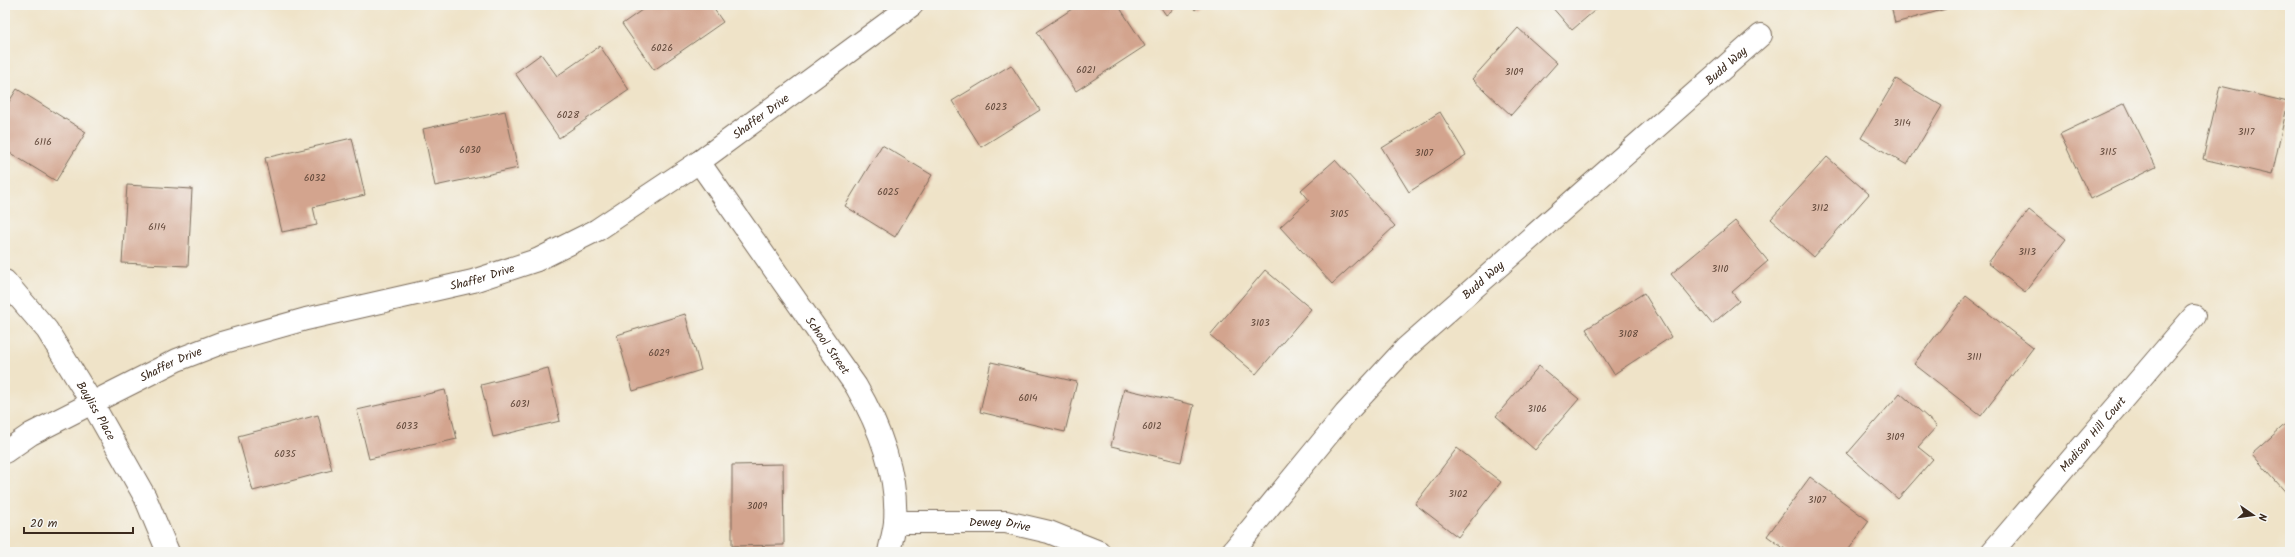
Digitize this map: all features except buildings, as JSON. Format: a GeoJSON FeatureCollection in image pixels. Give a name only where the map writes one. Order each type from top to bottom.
{"type":"FeatureCollection","features":[{"type":"Feature","properties":{"kind":"street","name":"Shaffer Drive"},"geometry":{"type":"LineString","coordinates":[[5,452],[31,434],[177,360],[222,343],[306,319],[473,281],[537,260],[597,230],[699,162],[912,5]]}},
{"type":"Feature","properties":{"kind":"street","name":"Budd Way"},"geometry":{"type":"LineString","coordinates":[[1232,552],[1345,414],[1406,348],[1761,35]]}},
{"type":"Feature","properties":{"kind":"street","name":"School Street"},"geometry":{"type":"LineString","coordinates":[[699,162],[856,386],[868,407],[884,448],[892,480],[895,522],[889,552]]}},
{"type":"Feature","properties":{"kind":"street","name":"Bayliss Place"},"geometry":{"type":"LineString","coordinates":[[5,281],[47,330],[92,403],[146,497],[168,552]]}},
{"type":"Feature","properties":{"kind":"street","name":"Madison Hill Court"},"geometry":{"type":"LineString","coordinates":[[1992,552],[2194,316]]}},
{"type":"Feature","properties":{"kind":"street","name":"Dewey Drive"},"geometry":{"type":"LineString","coordinates":[[895,522],[1006,522],[1049,532],[1099,552]]}}]}
